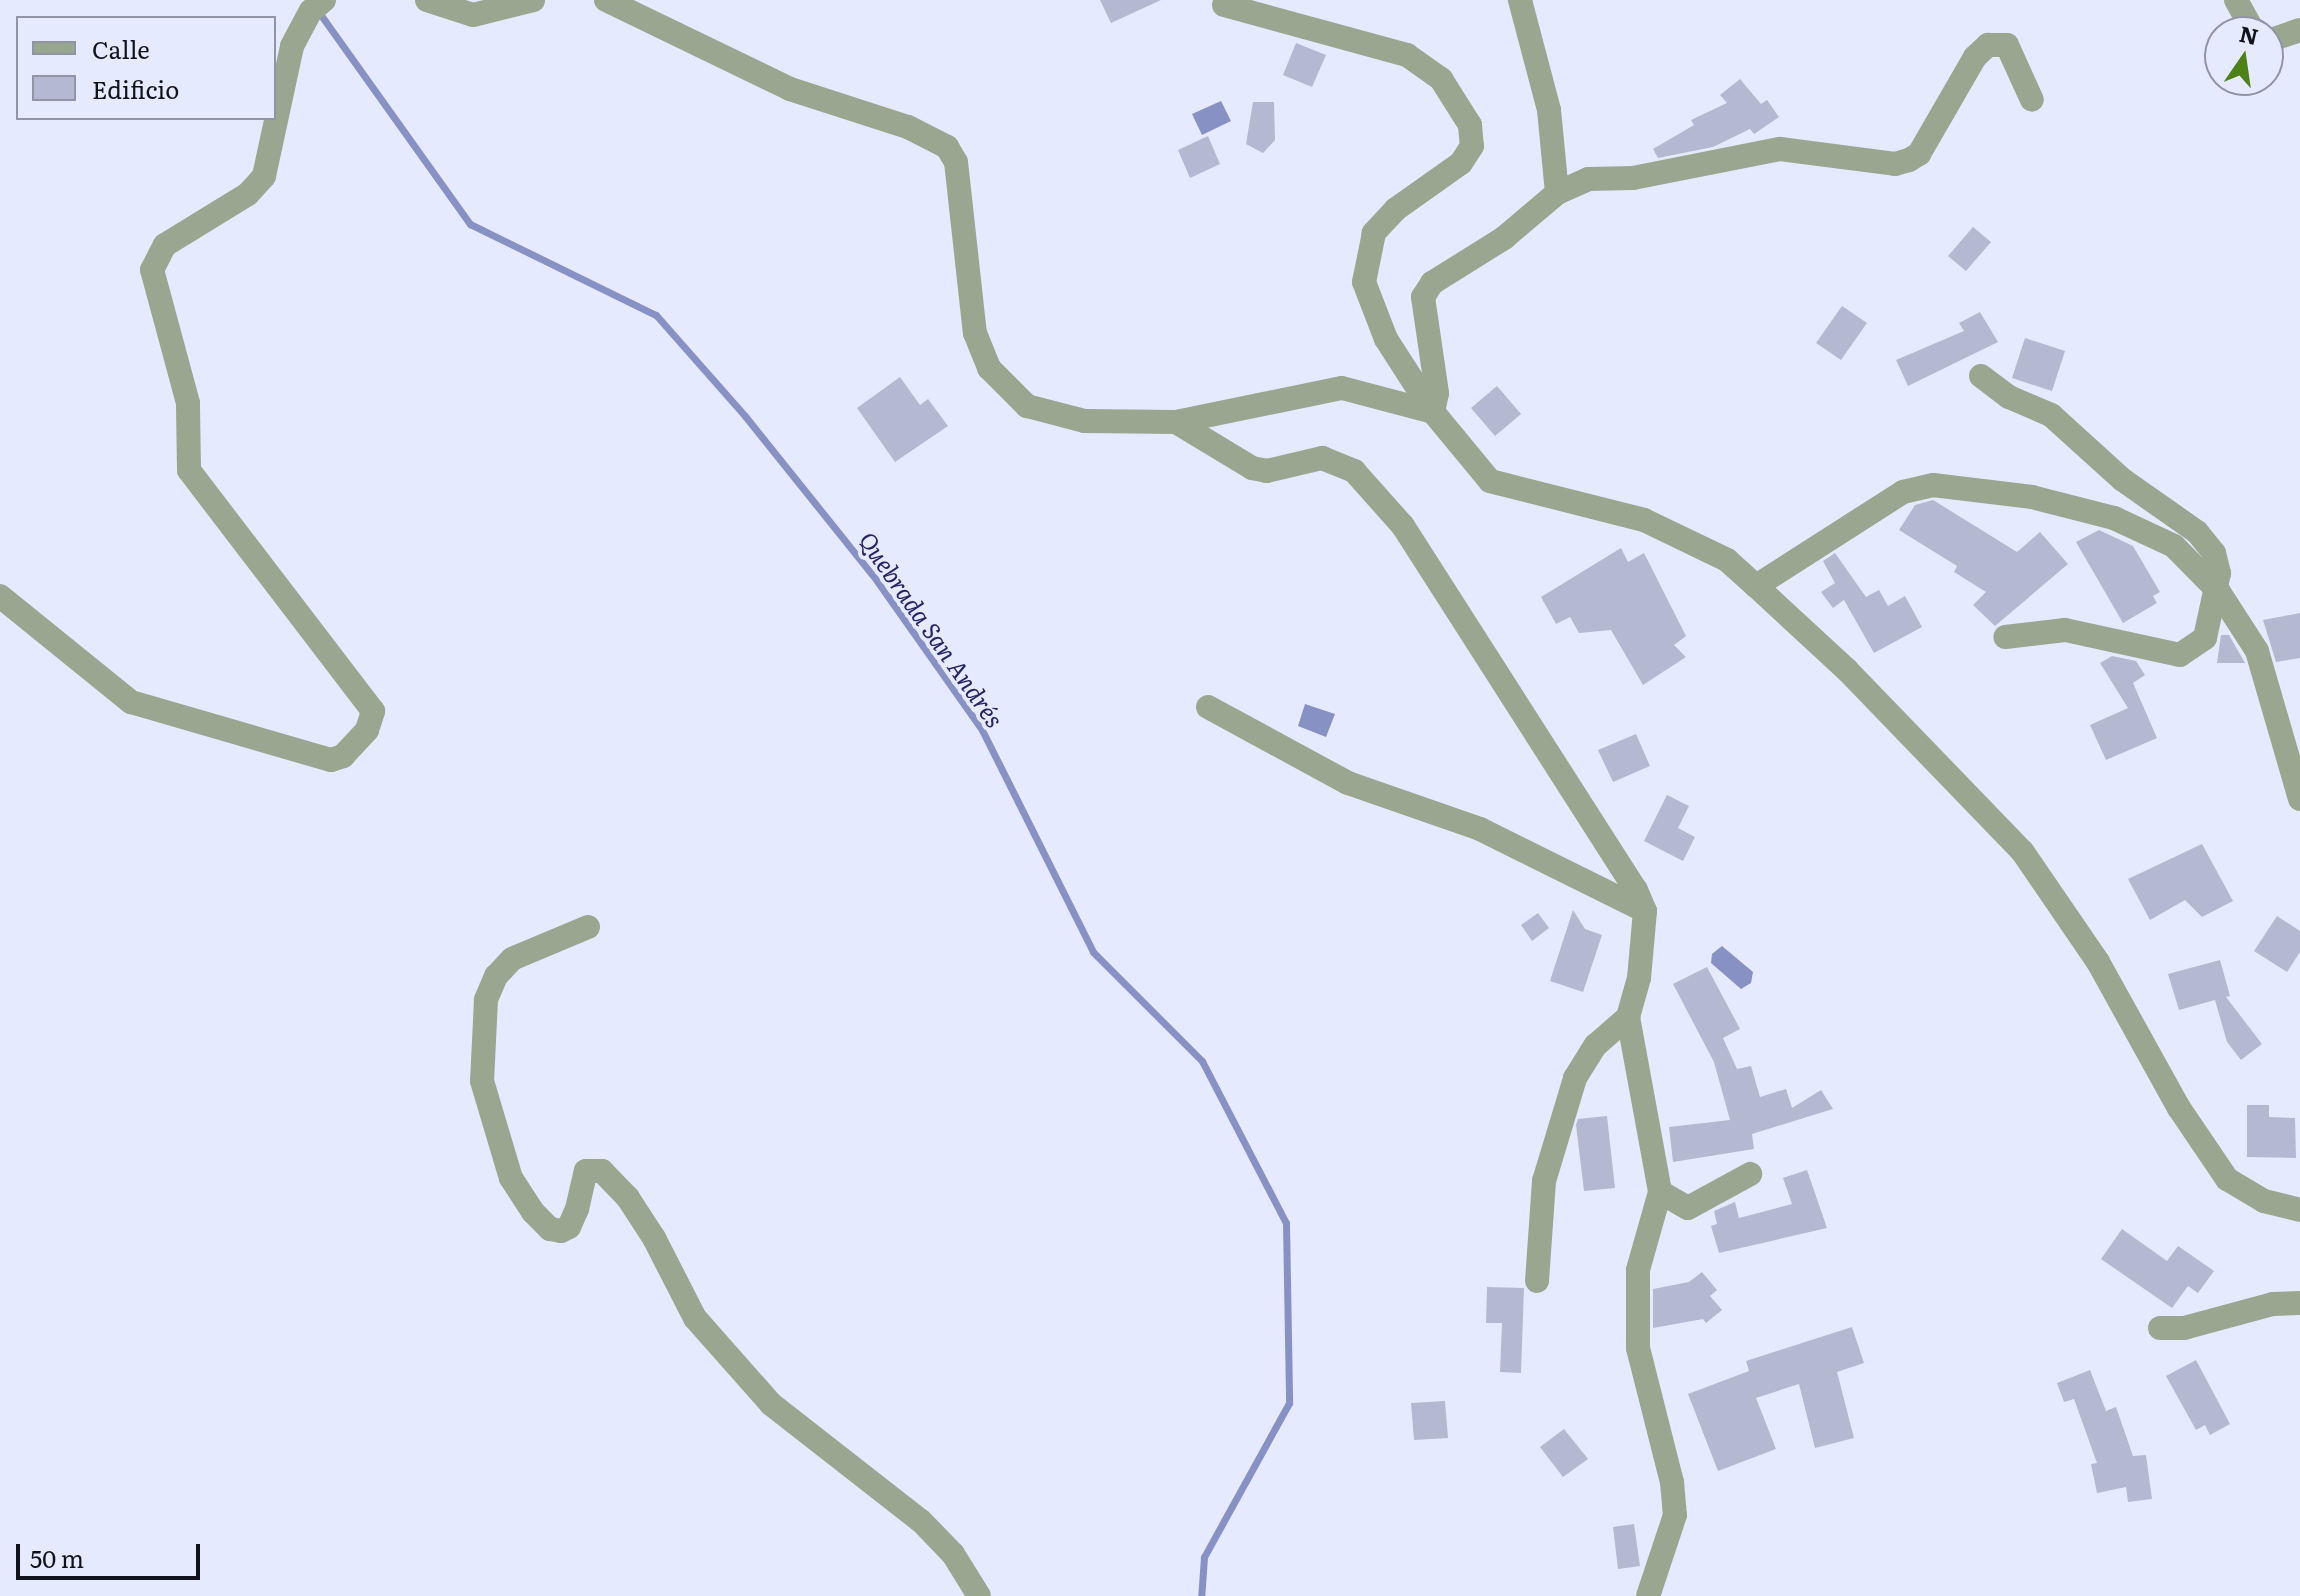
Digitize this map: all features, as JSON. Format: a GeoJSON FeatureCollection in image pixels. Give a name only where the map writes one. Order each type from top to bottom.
{"type":"FeatureCollection","features":[{"type":"Feature","properties":{"kind":"street"},"geometry":{"type":"LineString","coordinates":[[427,0],[473,15],[533,0]]}},
{"type":"Feature","properties":{"kind":"street"},"geometry":{"type":"LineString","coordinates":[[606,0],[790,89],[936,138],[956,162],[973,324],[989,368],[1009,393],[1027,406],[1085,421],[1176,422],[1342,388],[1433,412]]}},
{"type":"Feature","properties":{"kind":"street"},"geometry":{"type":"LineString","coordinates":[[1520,0],[1549,110],[1557,193]]}},
{"type":"Feature","properties":{"kind":"street"},"geometry":{"type":"LineString","coordinates":[[1224,5],[1407,55],[1441,79],[1470,125],[1472,146],[1461,163],[1396,209],[1374,233],[1364,282],[1386,339],[1433,412],[1490,481],[1644,520],[1727,560],[1756,586],[1847,670],[2022,851],[2098,962],[2179,1108],[2227,1179],[2264,1201],[2300,1210]]}},
{"type":"Feature","properties":{"kind":"street"},"geometry":{"type":"LineString","coordinates":[[0,596],[131,702],[331,760],[343,756],[367,730],[373,711],[189,470],[188,403],[152,270],[165,245],[248,194],[264,176],[292,46],[318,6]]}},
{"type":"Feature","properties":{"kind":"street"},"geometry":{"type":"LineString","coordinates":[[1433,412],[1437,393],[1423,297],[1432,283],[1504,238],[1557,193],[1588,179],[1633,178],[1780,149],[1895,164],[1909,160],[1919,154],[1975,57],[1988,45],[2007,45],[2032,100]]}},
{"type":"Feature","properties":{"kind":"street"},"geometry":{"type":"LineString","coordinates":[[1981,376],[2009,397],[2051,415],[2123,480],[2197,532],[2214,553],[2219,592],[2205,638],[2180,655],[2065,630],[2005,637]]}},
{"type":"Feature","properties":{"kind":"street"},"geometry":{"type":"LineString","coordinates":[[1176,422],[1252,468],[1267,471],[1322,458],[1354,471],[1403,526],[1636,890],[1645,911],[1639,978],[1628,1017],[1660,1192],[1638,1270],[1638,1348],[1672,1482],[1675,1515],[1648,1596]]}},
{"type":"Feature","properties":{"kind":"street"},"geometry":{"type":"LineString","coordinates":[[1756,586],[1903,492],[1933,485],[2032,497],[2114,518],[2174,546],[2219,592],[2257,651],[2300,799]]}},
{"type":"Feature","properties":{"kind":"street"},"geometry":{"type":"LineString","coordinates":[[1208,707],[1348,783],[1480,829],[1645,911]]}},
{"type":"Feature","properties":{"kind":"street"},"geometry":{"type":"LineString","coordinates":[[588,927],[512,959],[496,976],[486,1000],[482,1081],[511,1178],[533,1212],[550,1229],[561,1231],[569,1227],[586,1171],[602,1171],[628,1198],[704,1329],[771,1404],[921,1521],[953,1554],[979,1596]]}},
{"type":"Feature","properties":{"kind":"street"},"geometry":{"type":"LineString","coordinates":[[1537,1281],[1544,1181],[1575,1078],[1596,1045],[1628,1017]]}},
{"type":"Feature","properties":{"kind":"street"},"geometry":{"type":"LineString","coordinates":[[1660,1192],[1688,1208],[1750,1174]]}},
{"type":"Feature","properties":{"kind":"street"},"geometry":{"type":"LineString","coordinates":[[2160,1328],[2184,1328],[2273,1304],[2300,1303]]}},
{"type":"Feature","properties":{"kind":"water"},"geometry":{"type":"Polygon","coordinates":[[[1221,101],[1231,121],[1202,135],[1192,114],[1221,101]]]}},
{"type":"Feature","properties":{"kind":"water"},"geometry":{"type":"Polygon","coordinates":[[[1305,704],[1335,714],[1326,737],[1298,726],[1305,704]]]}},
{"type":"Feature","properties":{"kind":"water"},"geometry":{"type":"Polygon","coordinates":[[[1722,946],[1753,972],[1751,983],[1741,989],[1711,963],[1712,954],[1722,946]]]}},
{"type":"Feature","properties":{"kind":"building"},"geometry":{"type":"Polygon","coordinates":[[[1100,0],[1161,0],[1111,23],[1100,0]]]}},
{"type":"Feature","properties":{"kind":"building"},"geometry":{"type":"Polygon","coordinates":[[[1296,43],[1326,55],[1312,87],[1283,75],[1296,43]]]}},
{"type":"Feature","properties":{"kind":"building"},"geometry":{"type":"Polygon","coordinates":[[[1740,79],[1761,104],[1767,100],[1779,117],[1754,134],[1750,129],[1713,147],[1658,158],[1653,149],[1694,125],[1691,120],[1727,103],[1720,95],[1740,79]]]}},
{"type":"Feature","properties":{"kind":"building"},"geometry":{"type":"Polygon","coordinates":[[[1253,102],[1274,102],[1275,140],[1263,153],[1246,144],[1253,102]]]}},
{"type":"Feature","properties":{"kind":"building"},"geometry":{"type":"Polygon","coordinates":[[[1208,136],[1220,164],[1190,178],[1178,150],[1208,136]]]}},
{"type":"Feature","properties":{"kind":"building"},"geometry":{"type":"Polygon","coordinates":[[[1973,227],[1991,242],[1966,271],[1948,256],[1973,227]]]}},
{"type":"Feature","properties":{"kind":"building"},"geometry":{"type":"Polygon","coordinates":[[[1842,306],[1867,323],[1841,360],[1816,343],[1842,306]]]}},
{"type":"Feature","properties":{"kind":"building"},"geometry":{"type":"Polygon","coordinates":[[[1980,312],[1998,342],[1908,386],[1896,360],[1964,331],[1959,323],[1980,312]]]}},
{"type":"Feature","properties":{"kind":"building"},"geometry":{"type":"Polygon","coordinates":[[[2025,338],[2065,351],[2052,391],[2012,378],[2025,338]]]}},
{"type":"Feature","properties":{"kind":"building"},"geometry":{"type":"Polygon","coordinates":[[[900,377],[920,405],[928,399],[948,426],[895,462],[857,408],[900,377]]]}},
{"type":"Feature","properties":{"kind":"building"},"geometry":{"type":"Polygon","coordinates":[[[1497,386],[1521,414],[1495,436],[1471,408],[1497,386]]]}},
{"type":"Feature","properties":{"kind":"building"},"geometry":{"type":"Polygon","coordinates":[[[1933,500],[2017,552],[2040,532],[2068,564],[1995,626],[1973,605],[1986,592],[1954,572],[1957,566],[1899,530],[1915,505],[1933,500]]]}},
{"type":"Feature","properties":{"kind":"building"},"geometry":{"type":"Polygon","coordinates":[[[2099,530],[2133,546],[2160,592],[2153,596],[2157,603],[2123,623],[2076,542],[2099,530]]]}},
{"type":"Feature","properties":{"kind":"building"},"geometry":{"type":"Polygon","coordinates":[[[1621,548],[1628,562],[1644,553],[1686,636],[1674,645],[1686,657],[1643,685],[1611,630],[1579,633],[1570,617],[1556,624],[1541,597],[1621,548]]]}},
{"type":"Feature","properties":{"kind":"building"},"geometry":{"type":"Polygon","coordinates":[[[1835,553],[1866,597],[1879,590],[1888,606],[1905,596],[1922,627],[1874,653],[1844,600],[1833,608],[1821,592],[1835,583],[1823,561],[1835,553]]]}},
{"type":"Feature","properties":{"kind":"building"},"geometry":{"type":"Polygon","coordinates":[[[2300,613],[2300,658],[2276,662],[2263,620],[2300,613]]]}},
{"type":"Feature","properties":{"kind":"building"},"geometry":{"type":"Polygon","coordinates":[[[2221,635],[2229,635],[2245,663],[2217,663],[2221,635]]]}},
{"type":"Feature","properties":{"kind":"building"},"geometry":{"type":"Polygon","coordinates":[[[2112,656],[2136,661],[2145,675],[2133,683],[2157,738],[2106,760],[2090,725],[2128,708],[2100,663],[2112,656]]]}},
{"type":"Feature","properties":{"kind":"building"},"geometry":{"type":"Polygon","coordinates":[[[1636,734],[1650,766],[1613,782],[1598,750],[1636,734]]]}},
{"type":"Feature","properties":{"kind":"building"},"geometry":{"type":"Polygon","coordinates":[[[1667,795],[1689,806],[1678,828],[1695,837],[1683,861],[1644,841],[1667,795]]]}},
{"type":"Feature","properties":{"kind":"building"},"geometry":{"type":"Polygon","coordinates":[[[2202,844],[2233,901],[2202,917],[2185,900],[2150,920],[2128,879],[2202,844]]]}},
{"type":"Feature","properties":{"kind":"building"},"geometry":{"type":"Polygon","coordinates":[[[1573,910],[1585,929],[1602,935],[1583,992],[1550,981],[1573,910]]]}},
{"type":"Feature","properties":{"kind":"building"},"geometry":{"type":"Polygon","coordinates":[[[1538,913],[1549,928],[1532,941],[1521,925],[1538,913]]]}},
{"type":"Feature","properties":{"kind":"building"},"geometry":{"type":"Polygon","coordinates":[[[2277,916],[2300,931],[2300,952],[2287,972],[2254,951],[2277,916]]]}},
{"type":"Feature","properties":{"kind":"building"},"geometry":{"type":"Polygon","coordinates":[[[2220,960],[2230,996],[2226,997],[2262,1044],[2241,1060],[2227,1042],[2215,1000],[2179,1010],[2168,974],[2220,960]]]}},
{"type":"Feature","properties":{"kind":"building"},"geometry":{"type":"Polygon","coordinates":[[[1707,967],[1740,1029],[1723,1038],[1737,1069],[1751,1066],[1760,1097],[1786,1089],[1792,1108],[1821,1090],[1833,1109],[1752,1134],[1754,1149],[1673,1162],[1669,1127],[1730,1120],[1714,1062],[1673,984],[1707,967]]]}},
{"type":"Feature","properties":{"kind":"building"},"geometry":{"type":"Polygon","coordinates":[[[2247,1105],[2269,1105],[2269,1117],[2295,1118],[2296,1158],[2247,1157],[2247,1105]]]}},
{"type":"Feature","properties":{"kind":"building"},"geometry":{"type":"Polygon","coordinates":[[[1607,1116],[1615,1188],[1584,1191],[1576,1125],[1578,1119],[1607,1116]]]}},
{"type":"Feature","properties":{"kind":"building"},"geometry":{"type":"Polygon","coordinates":[[[1807,1170],[1827,1228],[1719,1253],[1711,1226],[1717,1224],[1714,1211],[1735,1202],[1739,1218],[1792,1204],[1783,1178],[1807,1170]]]}},
{"type":"Feature","properties":{"kind":"building"},"geometry":{"type":"Polygon","coordinates":[[[2122,1229],[2167,1261],[2178,1246],[2214,1271],[2198,1293],[2188,1286],[2172,1308],[2101,1259],[2122,1229]]]}},
{"type":"Feature","properties":{"kind":"building"},"geometry":{"type":"Polygon","coordinates":[[[1702,1272],[1717,1290],[1710,1296],[1722,1310],[1706,1323],[1703,1319],[1653,1328],[1653,1289],[1689,1282],[1702,1272]]]}},
{"type":"Feature","properties":{"kind":"building"},"geometry":{"type":"Polygon","coordinates":[[[1487,1287],[1524,1288],[1521,1373],[1500,1372],[1502,1323],[1486,1323],[1487,1287]]]}},
{"type":"Feature","properties":{"kind":"building"},"geometry":{"type":"Polygon","coordinates":[[[1852,1327],[1864,1363],[1837,1372],[1854,1438],[1815,1448],[1799,1384],[1756,1398],[1776,1449],[1718,1471],[1688,1394],[1749,1371],[1746,1361],[1852,1327]]]}},
{"type":"Feature","properties":{"kind":"building"},"geometry":{"type":"Polygon","coordinates":[[[2196,1360],[2230,1424],[2210,1435],[2205,1425],[2196,1430],[2166,1376],[2196,1360]]]}},
{"type":"Feature","properties":{"kind":"building"},"geometry":{"type":"Polygon","coordinates":[[[2090,1370],[2106,1411],[2116,1407],[2133,1456],[2146,1455],[2152,1499],[2128,1502],[2126,1487],[2097,1493],[2091,1464],[2097,1463],[2074,1399],[2064,1402],[2057,1383],[2090,1370]]]}},
{"type":"Feature","properties":{"kind":"building"},"geometry":{"type":"Polygon","coordinates":[[[1445,1401],[1448,1438],[1414,1440],[1411,1403],[1445,1401]]]}},
{"type":"Feature","properties":{"kind":"building"},"geometry":{"type":"Polygon","coordinates":[[[1564,1429],[1588,1459],[1563,1477],[1540,1447],[1564,1429]]]}},
{"type":"Feature","properties":{"kind":"building"},"geometry":{"type":"Polygon","coordinates":[[[1634,1524],[1640,1566],[1618,1569],[1613,1527],[1634,1524]]]}},
{"type":"Feature","properties":{"kind":"waterway","name":"Quebrada San Andrés"},"geometry":{"type":"LineString","coordinates":[[318,11],[470,224],[656,315],[745,416],[877,581],[982,730],[1093,952],[1202,1061],[1286,1223],[1289,1403],[1204,1557],[1201,1596]]}}]}
